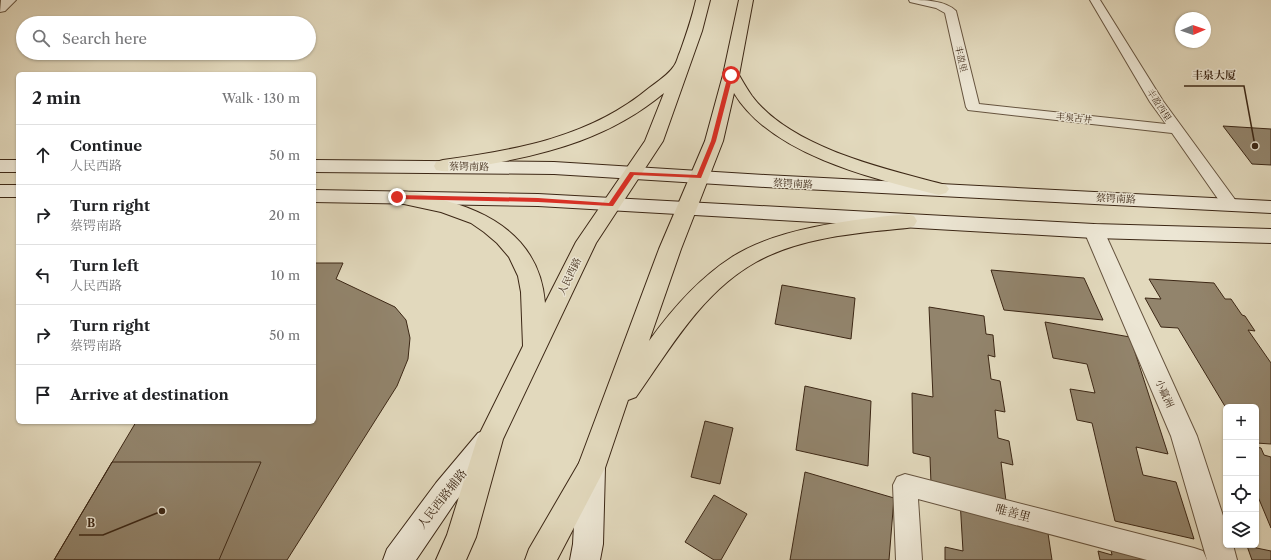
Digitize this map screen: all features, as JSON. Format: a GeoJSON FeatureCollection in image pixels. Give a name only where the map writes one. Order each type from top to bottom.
{"type":"FeatureCollection","features":[{"type":"Feature","properties":{"kind":"main road"},"geometry":{"type":"LineString","coordinates":[[0,8],[9,0]]}},
{"type":"Feature","properties":{"kind":"main road","name":"人民西路"},"geometry":{"type":"LineString","coordinates":[[451,560],[461,538],[490,439],[586,242],[654,141],[695,31],[703,0]]}},
{"type":"Feature","properties":{"kind":"main road"},"geometry":{"type":"LineString","coordinates":[[540,560],[591,468],[668,256],[714,141],[731,75],[746,0]]}},
{"type":"Feature","properties":{"kind":"main road"},"geometry":{"type":"LineString","coordinates":[[443,166],[476,161],[548,145],[599,128],[644,101],[682,66]]}},
{"type":"Feature","properties":{"kind":"main road"},"geometry":{"type":"LineString","coordinates":[[731,75],[743,97],[755,109],[772,125],[797,140],[838,159],[885,176],[939,189]]}},
{"type":"Feature","properties":{"kind":"main road"},"geometry":{"type":"LineString","coordinates":[[0,166],[16,166]]}},
{"type":"Feature","properties":{"kind":"main road","name":"蔡锷南路"},"geometry":{"type":"LineString","coordinates":[[316,166],[554,168],[1271,207]]}},
{"type":"Feature","properties":{"kind":"main road"},"geometry":{"type":"LineString","coordinates":[[0,191],[16,191]]}},
{"type":"Feature","properties":{"kind":"main road"},"geometry":{"type":"LineString","coordinates":[[316,196],[538,200],[1094,231],[1271,236]]}},
{"type":"Feature","properties":{"kind":"main road"},"geometry":{"type":"LineString","coordinates":[[397,197],[449,207],[474,216],[492,228],[512,247],[524,265],[531,285],[534,347]]}},
{"type":"Feature","properties":{"kind":"main road"},"geometry":{"type":"LineString","coordinates":[[613,409],[688,308],[710,285],[739,263],[759,252],[792,241],[862,226],[907,221]]}},
{"type":"Feature","properties":{"kind":"main road","name":"小赢洲"},"geometry":{"type":"LineString","coordinates":[[1094,231],[1184,436],[1222,560]]}},
{"type":"Feature","properties":{"kind":"main road","name":"人民西路辅路"},"geometry":{"type":"LineString","coordinates":[[398,560],[446,492],[490,439]]}},
{"type":"Feature","properties":{"kind":"main road"},"geometry":{"type":"LineString","coordinates":[[585,560],[588,544],[591,468]]}},
{"type":"Feature","properties":{"kind":"lane","name":"丰盈里"},"geometry":{"type":"LineString","coordinates":[[914,0],[939,5],[950,11],[973,106]]}},
{"type":"Feature","properties":{"kind":"lane","name":"丰盈西里"},"geometry":{"type":"LineString","coordinates":[[1095,0],[1157,102],[1231,205]]}},
{"type":"Feature","properties":{"kind":"lane","name":"丰泉古井"},"geometry":{"type":"LineString","coordinates":[[973,106],[1175,129]]}},
{"type":"Feature","properties":{"kind":"lane","name":"唯善里"},"geometry":{"type":"LineString","coordinates":[[909,560],[905,485],[1194,560]]}},
{"type":"Feature","properties":{"kind":"building"},"geometry":{"type":"Polygon","coordinates":[[[1223,126],[1271,129],[1271,165],[1252,164],[1223,126]]]}},
{"type":"Feature","properties":{"kind":"building"},"geometry":{"type":"Polygon","coordinates":[[[316,263],[343,263],[336,279],[395,307],[406,320],[410,338],[408,359],[397,386],[287,560],[54,560],[135,424],[316,424],[316,263]]]}},
{"type":"Feature","properties":{"kind":"building"},"geometry":{"type":"Polygon","coordinates":[[[991,270],[1084,278],[1103,320],[1004,310],[991,270]]]}},
{"type":"Feature","properties":{"kind":"building"},"geometry":{"type":"Polygon","coordinates":[[[1149,279],[1214,283],[1225,299],[1231,299],[1242,315],[1245,316],[1255,331],[1248,330],[1271,363],[1271,444],[1259,443],[1259,404],[1224,404],[1178,328],[1161,327],[1145,298],[1161,299],[1149,279]]]}},
{"type":"Feature","properties":{"kind":"building"},"geometry":{"type":"Polygon","coordinates":[[[782,285],[855,298],[851,339],[775,324],[782,285]]]}},
{"type":"Feature","properties":{"kind":"building"},"geometry":{"type":"Polygon","coordinates":[[[929,307],[984,316],[986,334],[993,335],[995,357],[988,355],[991,379],[1000,381],[1005,412],[995,410],[998,438],[1009,441],[1013,465],[1001,462],[1006,501],[931,484],[930,457],[913,453],[912,393],[933,397],[929,307]]]}},
{"type":"Feature","properties":{"kind":"building"},"geometry":{"type":"Polygon","coordinates":[[[1045,322],[1130,337],[1168,454],[1136,447],[1143,475],[1176,482],[1194,539],[1115,521],[1092,423],[1077,420],[1070,389],[1095,393],[1087,364],[1053,358],[1045,322]]]}},
{"type":"Feature","properties":{"kind":"building"},"geometry":{"type":"Polygon","coordinates":[[[805,386],[871,401],[868,466],[796,450],[805,386]]]}},
{"type":"Feature","properties":{"kind":"building"},"geometry":{"type":"Polygon","coordinates":[[[705,421],[733,428],[720,484],[691,477],[705,421]]]}},
{"type":"Feature","properties":{"kind":"building"},"geometry":{"type":"Polygon","coordinates":[[[1259,448],[1261,448],[1264,455],[1271,457],[1271,528],[1259,499],[1259,448]]]}},
{"type":"Feature","properties":{"kind":"building"},"geometry":{"type":"Polygon","coordinates":[[[112,462],[261,462],[219,560],[54,560],[112,462]]]}},
{"type":"Feature","properties":{"kind":"building"},"geometry":{"type":"Polygon","coordinates":[[[805,472],[894,498],[889,560],[790,560],[805,472]]]}},
{"type":"Feature","properties":{"kind":"building"},"geometry":{"type":"Polygon","coordinates":[[[714,495],[747,514],[721,560],[714,560],[685,542],[714,495]]]}},
{"type":"Feature","properties":{"kind":"building"},"geometry":{"type":"Polygon","coordinates":[[[960,500],[1046,520],[1052,560],[945,560],[945,547],[963,551],[960,500]]]}},
{"type":"Feature","properties":{"kind":"building"},"geometry":{"type":"Polygon","coordinates":[[[1108,535],[1203,560],[1100,560],[1098,551],[1112,555],[1108,535]]]}},
{"type":"Feature","properties":{"kind":"building"},"geometry":{"type":"Polygon","coordinates":[[[1248,548],[1271,551],[1271,560],[1252,560],[1248,548]]]}},
{"type":"Feature","properties":{"kind":"place","name":"丰泉大厦"},"geometry":{"type":"Point","coordinates":[1255,146]}},
{"type":"Feature","properties":{"kind":"place","name":"B"},"geometry":{"type":"Point","coordinates":[162,511]}},
{"type":"Feature","properties":{"kind":"route"},"geometry":{"type":"LineString","coordinates":[[397,197],[538,200],[611,205],[632,173],[699,177],[714,141],[731,75]]}}]}
